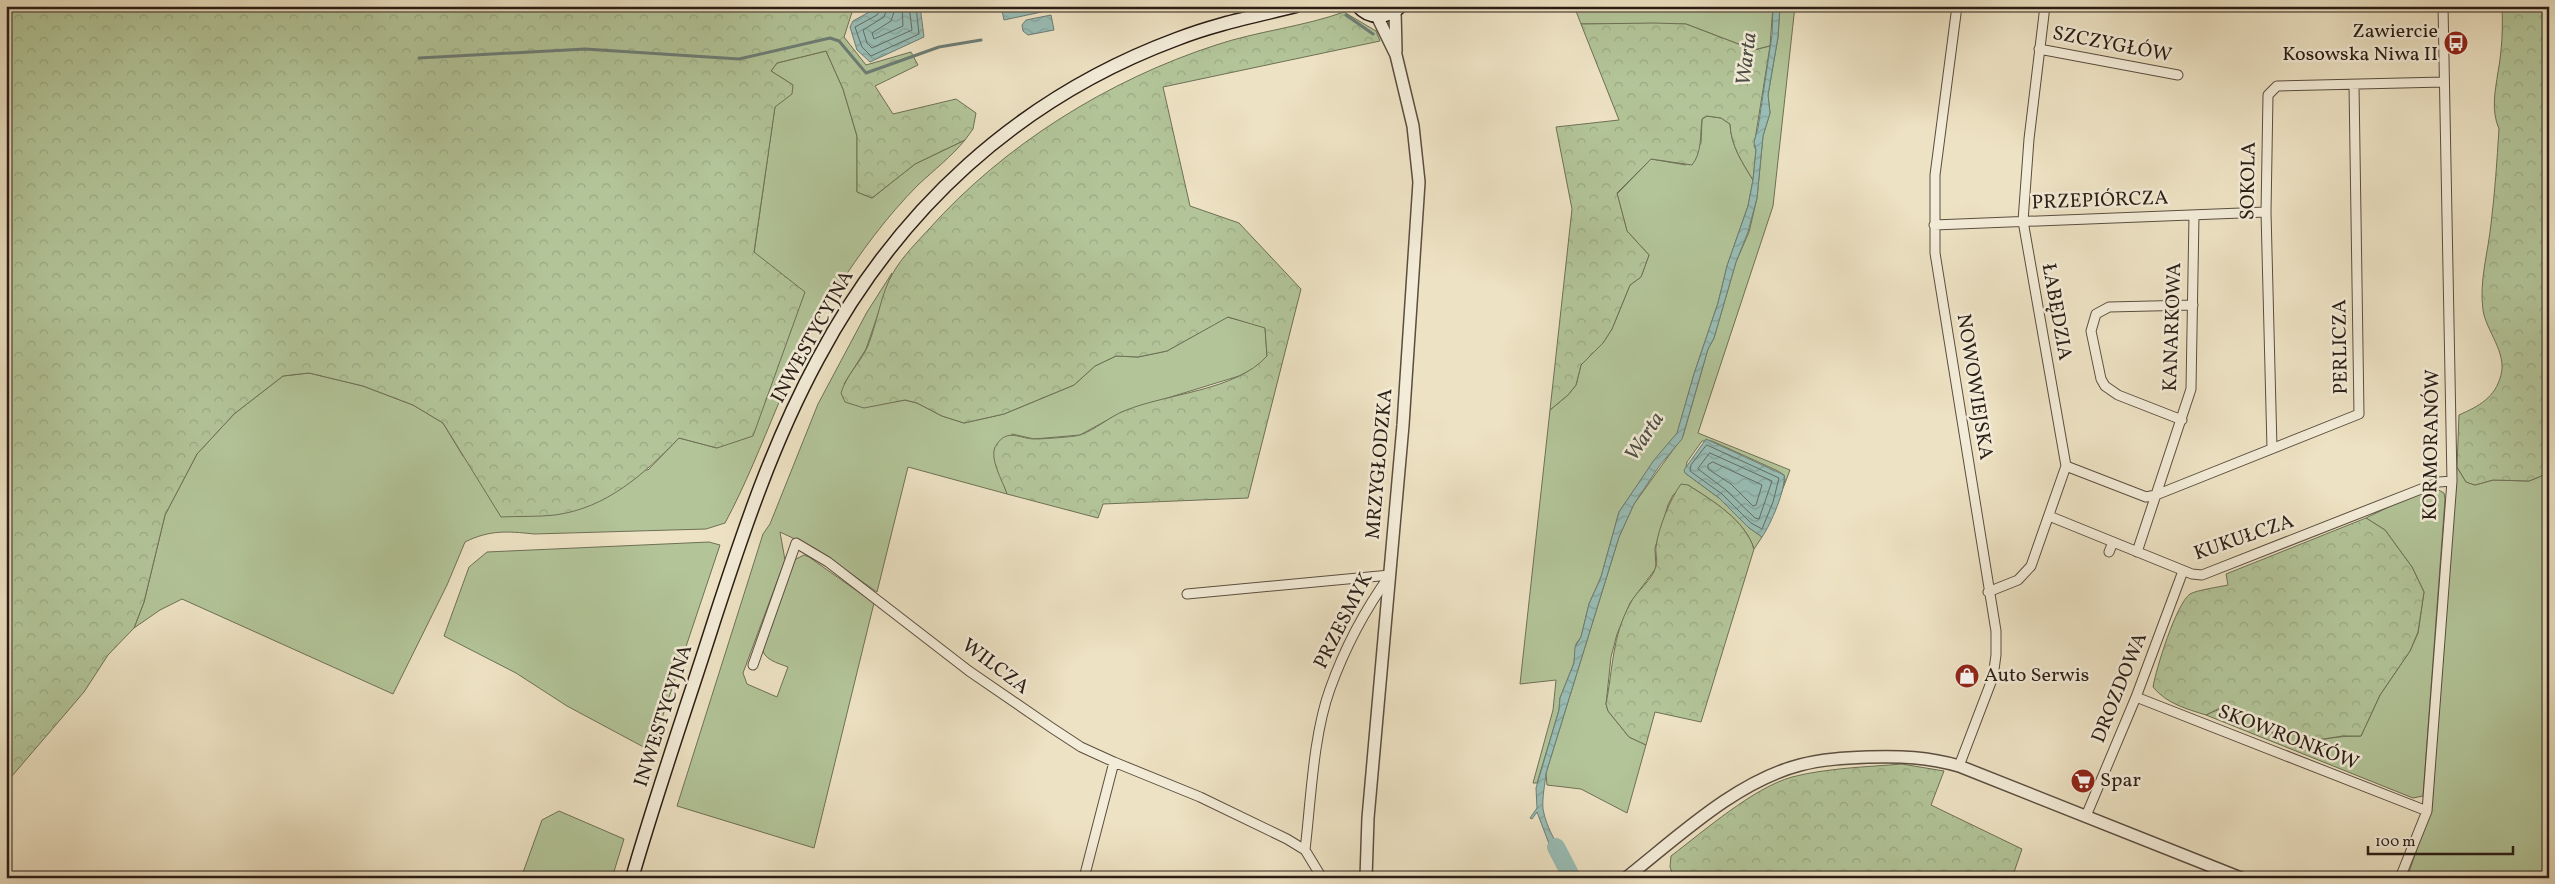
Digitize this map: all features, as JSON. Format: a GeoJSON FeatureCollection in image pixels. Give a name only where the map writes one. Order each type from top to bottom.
{"type":"FeatureCollection","features":[{"type":"Feature","properties":{"kind":"main road","name":"INWESTYCYJNA"},"geometry":{"type":"LineString","coordinates":[[632,878],[726,586],[762,485],[816,362],[854,298],[890,246],[926,204],[966,166],[1017,124],[1089,79],[1177,38],[1227,22],[1296,6]]}},
{"type":"Feature","properties":{"kind":"main road"},"geometry":{"type":"LineString","coordinates":[[1358,6],[1368,14],[1377,16],[1398,9]]}},
{"type":"Feature","properties":{"kind":"street","name":"NOWOWIEJSKA"},"geometry":{"type":"LineString","coordinates":[[1957,6],[1941,115],[1934,191],[1934,225],[1936,253],[1988,592],[1996,631],[1995,666],[1959,766]]}},
{"type":"Feature","properties":{"kind":"street","name":"ŁABĘDZIA"},"geometry":{"type":"LineString","coordinates":[[1988,592],[2018,580],[2026,574],[2031,566],[2066,466],[2043,344],[2023,221],[2039,49],[2045,6]]}},
{"type":"Feature","properties":{"kind":"street","name":"KORMORANÓW"},"geometry":{"type":"LineString","coordinates":[[2400,878],[2427,811],[2452,481],[2443,6]]}},
{"type":"Feature","properties":{"kind":"street","name":"MRZYGŁODZKA"},"geometry":{"type":"LineString","coordinates":[[1396,55],[1398,9]]}},
{"type":"Feature","properties":{"kind":"street","name":"MRZYGŁODZKA"},"geometry":{"type":"LineString","coordinates":[[1366,878],[1368,818],[1404,425],[1419,182],[1413,126],[1396,55],[1377,16]]}},
{"type":"Feature","properties":{"kind":"street","name":"SZCZYGŁÓW"},"geometry":{"type":"LineString","coordinates":[[2039,49],[2178,75]]}},
{"type":"Feature","properties":{"kind":"street","name":"SOKOLA"},"geometry":{"type":"LineString","coordinates":[[2272,448],[2266,212],[2268,95],[2276,86],[2444,82]]}},
{"type":"Feature","properties":{"kind":"street","name":"PERLICZA"},"geometry":{"type":"LineString","coordinates":[[2156,495],[2359,414],[2354,85]]}},
{"type":"Feature","properties":{"kind":"street","name":"PRZEPIÓRCZA"},"geometry":{"type":"LineString","coordinates":[[1934,225],[2266,212]]}},
{"type":"Feature","properties":{"kind":"street","name":"KANARKOWA"},"geometry":{"type":"LineString","coordinates":[[2137,552],[2191,389],[2194,215]]}},
{"type":"Feature","properties":{"kind":"street"},"geometry":{"type":"LineString","coordinates":[[2182,420],[2118,395],[2105,386],[2101,379],[2091,331],[2096,314],[2109,307],[2193,305]]}},
{"type":"Feature","properties":{"kind":"street"},"geometry":{"type":"LineString","coordinates":[[2066,466],[2146,497],[2156,495]]}},
{"type":"Feature","properties":{"kind":"street","name":"KUKUŁCZA"},"geometry":{"type":"LineString","coordinates":[[2049,516],[2183,571],[2192,574],[2202,574],[2222,568],[2439,482],[2452,481]]}},
{"type":"Feature","properties":{"kind":"street"},"geometry":{"type":"LineString","coordinates":[[2109,552],[2113,542]]}},
{"type":"Feature","properties":{"kind":"street","name":"WILCZA"},"geometry":{"type":"LineString","coordinates":[[753,665],[796,543],[828,562],[1013,703],[1082,747],[1200,797],[1287,839],[1305,850]]}},
{"type":"Feature","properties":{"kind":"street","name":"DROZDOWA"},"geometry":{"type":"LineString","coordinates":[[2086,816],[2136,697],[2183,571]]}},
{"type":"Feature","properties":{"kind":"street","name":"PRZESMYK"},"geometry":{"type":"LineString","coordinates":[[1188,594],[1390,575]]}},
{"type":"Feature","properties":{"kind":"street","name":"PRZESMYK"},"geometry":{"type":"LineString","coordinates":[[1305,850],[1322,722],[1330,690],[1361,618],[1390,575]]}},
{"type":"Feature","properties":{"kind":"street","name":"SKOWRONKÓW"},"geometry":{"type":"LineString","coordinates":[[2136,697],[2427,811]]}},
{"type":"Feature","properties":{"kind":"street"},"geometry":{"type":"LineString","coordinates":[[1626,878],[1727,800],[1752,784],[1780,771],[1812,762],[1880,757],[1920,757],[1959,766],[2241,878]]}},
{"type":"Feature","properties":{"kind":"street"},"geometry":{"type":"LineString","coordinates":[[1084,878],[1114,762]]}},
{"type":"Feature","properties":{"kind":"street"},"geometry":{"type":"LineString","coordinates":[[1305,850],[1322,878]]}},
{"type":"Feature","properties":{"kind":"green space"},"geometry":{"type":"Polygon","coordinates":[[[6,6],[854,6],[844,37],[866,65],[911,52],[918,65],[875,86],[893,114],[956,99],[976,113],[973,129],[965,140],[915,164],[872,198],[857,192],[857,136],[843,89],[826,51],[777,63],[771,71],[793,85],[792,94],[775,107],[754,252],[805,292],[753,436],[717,448],[679,438],[638,476],[608,497],[591,505],[555,515],[501,517],[443,423],[413,405],[363,386],[309,373],[283,376],[234,414],[197,454],[165,515],[144,602],[134,628],[108,655],[84,692],[6,783],[6,6]]]}},
{"type":"Feature","properties":{"kind":"green space"},"geometry":{"type":"Polygon","coordinates":[[[1574,6],[1773,6],[1770,46],[1754,50],[1686,24],[1581,24],[1574,6]]]}},
{"type":"Feature","properties":{"kind":"green space"},"geometry":{"type":"Polygon","coordinates":[[[1780,6],[1795,6],[1773,206],[1698,433],[1790,470],[1777,504],[1785,480],[1784,475],[1778,471],[1712,441],[1702,441],[1687,462],[1685,473],[1719,498],[1748,527],[1762,537],[1754,549],[1750,539],[1736,520],[1688,485],[1673,495],[1668,505],[1655,548],[1656,568],[1630,603],[1617,634],[1611,657],[1606,704],[1608,711],[1629,737],[1646,745],[1627,813],[1581,789],[1547,785],[1546,773],[1619,537],[1634,504],[1683,436],[1736,262],[1749,232],[1757,198],[1763,136],[1770,113],[1768,95],[1778,37],[1780,6]]]}},
{"type":"Feature","properties":{"kind":"green space"},"geometry":{"type":"Polygon","coordinates":[[[2502,6],[2549,6],[2549,473],[2529,481],[2493,480],[2475,485],[2466,482],[2457,467],[2459,415],[2485,400],[2495,390],[2501,375],[2502,366],[2499,350],[2485,318],[2482,288],[2490,235],[2499,129],[2494,101],[2501,48],[2502,6]]]}},
{"type":"Feature","properties":{"kind":"green space"},"geometry":{"type":"Polygon","coordinates":[[[1344,12],[1376,31],[1380,41],[1163,87],[1190,206],[1239,223],[1301,289],[1248,498],[1103,504],[1098,518],[1007,494],[997,469],[994,455],[994,449],[1005,436],[1035,439],[1080,435],[1124,411],[1219,384],[1238,377],[1254,368],[1267,356],[1265,328],[1228,317],[1167,351],[1138,357],[1116,356],[1095,366],[1074,385],[1004,414],[964,423],[942,416],[917,403],[905,400],[864,408],[845,402],[841,393],[843,387],[867,348],[885,290],[905,255],[958,198],[1024,143],[1098,96],[1176,60],[1232,40],[1312,22],[1344,12]]]}},
{"type":"Feature","properties":{"kind":"green space"},"geometry":{"type":"Polygon","coordinates":[[[1581,24],[1686,24],[1754,50],[1770,46],[1754,146],[1756,150],[1753,180],[1732,140],[1730,124],[1721,118],[1707,116],[1702,119],[1698,155],[1692,165],[1651,159],[1617,193],[1627,231],[1649,255],[1641,277],[1630,285],[1612,329],[1603,343],[1581,365],[1576,385],[1568,395],[1550,410],[1572,209],[1556,127],[1619,120],[1581,24]]]}},
{"type":"Feature","properties":{"kind":"green space"},"geometry":{"type":"Polygon","coordinates":[[[826,51],[843,89],[857,136],[857,192],[872,198],[915,164],[965,140],[895,209],[864,249],[836,290],[804,346],[753,465],[725,523],[706,529],[534,534],[498,532],[482,535],[465,542],[447,585],[393,694],[182,599],[160,610],[134,628],[144,602],[165,515],[197,454],[234,414],[283,376],[309,373],[363,386],[413,405],[443,423],[463,456],[648,470],[679,438],[717,448],[754,253],[775,106],[793,85],[771,71],[777,63],[826,51]]]}},
{"type":"Feature","properties":{"kind":"green space"},"geometry":{"type":"Polygon","coordinates":[[[1707,116],[1721,118],[1730,124],[1732,140],[1753,180],[1748,206],[1727,266],[1718,303],[1694,374],[1677,434],[1654,461],[1619,512],[1601,577],[1589,604],[1581,637],[1576,644],[1574,663],[1560,698],[1559,710],[1537,783],[1533,783],[1553,710],[1556,680],[1520,684],[1550,410],[1568,395],[1576,385],[1581,365],[1603,343],[1612,329],[1630,285],[1641,277],[1649,255],[1627,231],[1617,194],[1651,159],[1686,165],[1701,143],[1702,119],[1707,116]]]}},
{"type":"Feature","properties":{"kind":"green space"},"geometry":{"type":"Polygon","coordinates":[[[892,273],[866,349],[844,384],[885,403],[905,400],[917,403],[942,416],[964,423],[1004,414],[1074,385],[1095,366],[1116,356],[1138,357],[1167,351],[1227,317],[1265,327],[1267,356],[1257,367],[1239,376],[1122,412],[1080,435],[1034,439],[1012,434],[1002,479],[1007,494],[908,467],[877,592],[816,549],[780,532],[785,560],[743,673],[747,684],[777,697],[788,667],[768,658],[762,647],[794,560],[804,555],[809,557],[874,603],[814,848],[677,806],[763,534],[770,524],[818,404],[867,312],[892,273]]]}},
{"type":"Feature","properties":{"kind":"green space"},"geometry":{"type":"Polygon","coordinates":[[[2457,467],[2466,482],[2475,485],[2493,480],[2529,481],[2549,473],[2549,878],[2407,878],[2432,805],[2457,467]]]}},
{"type":"Feature","properties":{"kind":"green space"},"geometry":{"type":"Polygon","coordinates":[[[1681,484],[1688,485],[1708,498],[1736,520],[1750,539],[1754,549],[1701,722],[1655,712],[1646,745],[1629,737],[1608,711],[1606,704],[1616,641],[1624,616],[1633,599],[1654,571],[1657,564],[1656,549],[1659,532],[1669,506],[1681,484]]]}},
{"type":"Feature","properties":{"kind":"green space"},"geometry":{"type":"Polygon","coordinates":[[[2435,488],[2444,493],[2445,499],[2423,796],[2413,798],[2206,715],[2218,710],[2236,710],[2244,713],[2276,735],[2302,746],[2331,738],[2361,736],[2380,695],[2410,651],[2418,633],[2424,592],[2412,567],[2385,530],[2366,518],[2411,496],[2435,488]]]}},
{"type":"Feature","properties":{"kind":"green space"},"geometry":{"type":"Polygon","coordinates":[[[2366,518],[2385,530],[2412,567],[2424,592],[2418,632],[2410,651],[2380,695],[2361,736],[2343,736],[2317,740],[2302,746],[2289,745],[2259,722],[2238,710],[2220,708],[2206,715],[2171,702],[2153,687],[2162,652],[2173,623],[2190,594],[2228,585],[2226,574],[2366,518]]]}},
{"type":"Feature","properties":{"kind":"green space"},"geometry":{"type":"Polygon","coordinates":[[[709,542],[720,545],[651,751],[567,706],[516,673],[444,636],[469,567],[487,552],[709,542]]]}},
{"type":"Feature","properties":{"kind":"green space"},"geometry":{"type":"Polygon","coordinates":[[[1902,764],[1944,771],[1931,805],[2022,849],[2012,878],[1674,878],[1670,867],[1671,856],[1729,811],[1761,790],[1792,777],[1819,772],[1902,764]]]}},
{"type":"Feature","properties":{"kind":"green space"},"geometry":{"type":"Polygon","coordinates":[[[559,811],[624,839],[612,878],[521,878],[542,820],[559,811]]]}},
{"type":"Feature","properties":{"kind":"water"},"geometry":{"type":"Polygon","coordinates":[[[880,6],[920,6],[924,37],[870,62],[857,50],[850,27],[853,21],[880,6]]]}},
{"type":"Feature","properties":{"kind":"water"},"geometry":{"type":"Polygon","coordinates":[[[1001,6],[1065,6],[1065,7],[1004,20],[1001,6]]]}},
{"type":"Feature","properties":{"kind":"water"},"geometry":{"type":"Polygon","coordinates":[[[1773,6],[1780,6],[1778,37],[1768,95],[1770,113],[1763,136],[1757,198],[1748,232],[1736,262],[1714,338],[1708,349],[1682,439],[1660,465],[1634,504],[1619,537],[1546,773],[1543,809],[1547,824],[1562,853],[1571,865],[1559,870],[1537,812],[1532,819],[1530,818],[1537,808],[1536,788],[1559,710],[1560,698],[1574,663],[1575,647],[1581,637],[1589,604],[1601,577],[1619,512],[1654,460],[1677,433],[1694,374],[1718,303],[1727,266],[1748,206],[1756,150],[1754,142],[1758,128],[1772,35],[1773,6]]]}},
{"type":"Feature","properties":{"kind":"water"},"geometry":{"type":"Polygon","coordinates":[[[1051,15],[1054,30],[1028,35],[1023,31],[1022,25],[1026,20],[1051,15]]]}},
{"type":"Feature","properties":{"kind":"water"},"geometry":{"type":"Polygon","coordinates":[[[1706,439],[1784,475],[1783,489],[1777,506],[1770,524],[1762,537],[1748,527],[1719,498],[1685,473],[1684,470],[1706,439]]]}},
{"type":"Feature","properties":{"kind":"waterway"},"geometry":{"type":"LineString","coordinates":[[1346,15],[1373,34]]}},
{"type":"Feature","properties":{"kind":"waterway"},"geometry":{"type":"LineString","coordinates":[[419,58],[585,49],[739,59],[830,38],[839,41],[866,73],[939,47],[981,40]]}},
{"type":"Feature","properties":{"kind":"waterway","name":"Warta"},"geometry":{"type":"LineString","coordinates":[[1556,847],[1572,878]]}},
{"type":"Feature","properties":{"kind":"place","name":"Zawiercie Kosowska Niwa II"},"geometry":{"type":"Point","coordinates":[2456,43]}},
{"type":"Feature","properties":{"kind":"place","name":"Auto Serwis"},"geometry":{"type":"Point","coordinates":[1967,676]}},
{"type":"Feature","properties":{"kind":"place","name":"Spar"},"geometry":{"type":"Point","coordinates":[2083,781]}}]}
